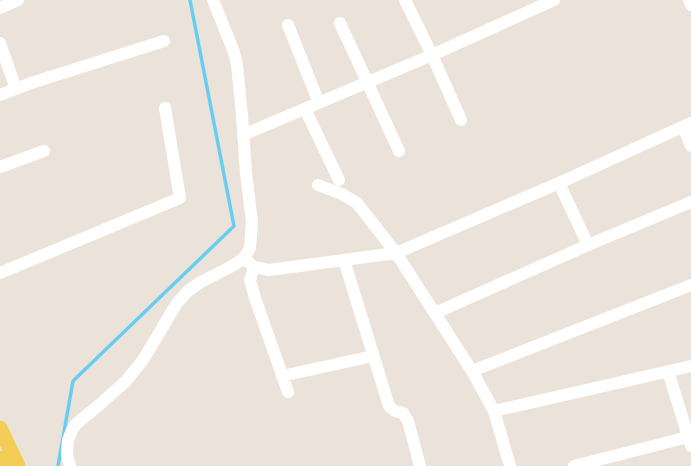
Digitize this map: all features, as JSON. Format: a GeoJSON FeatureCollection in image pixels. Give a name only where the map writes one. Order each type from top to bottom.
{"type":"FeatureCollection","features":[{"type":"Feature","properties":{"kind":"main road"},"geometry":{"type":"LineString","coordinates":[[0,428],[18,466]]}},
{"type":"Feature","properties":{"kind":"main road"},"geometry":{"type":"LineString","coordinates":[[0,458],[4,466]]}},
{"type":"Feature","properties":{"kind":"street"},"geometry":{"type":"LineString","coordinates":[[0,8],[18,0]]}},
{"type":"Feature","properties":{"kind":"street"},"geometry":{"type":"LineString","coordinates":[[70,466],[66,454],[68,440],[77,423],[126,381],[143,360],[177,303],[188,291],[200,282],[234,265],[244,258],[250,248],[252,222],[246,173],[237,64],[234,52],[213,0]]}},
{"type":"Feature","properties":{"kind":"street"},"geometry":{"type":"LineString","coordinates":[[405,0],[461,120]]}},
{"type":"Feature","properties":{"kind":"street"},"geometry":{"type":"LineString","coordinates":[[243,135],[432,56],[554,0]]}},
{"type":"Feature","properties":{"kind":"street"},"geometry":{"type":"LineString","coordinates":[[689,0],[691,4]]}},
{"type":"Feature","properties":{"kind":"street"},"geometry":{"type":"LineString","coordinates":[[340,24],[399,151]]}},
{"type":"Feature","properties":{"kind":"street"},"geometry":{"type":"LineString","coordinates":[[288,25],[319,103]]}},
{"type":"Feature","properties":{"kind":"street"},"geometry":{"type":"LineString","coordinates":[[0,95],[31,83],[164,41]]}},
{"type":"Feature","properties":{"kind":"street"},"geometry":{"type":"LineString","coordinates":[[0,43],[16,89]]}},
{"type":"Feature","properties":{"kind":"street"},"geometry":{"type":"LineString","coordinates":[[0,273],[180,198],[165,108]]}},
{"type":"Feature","properties":{"kind":"street"},"geometry":{"type":"LineString","coordinates":[[305,109],[339,180]]}},
{"type":"Feature","properties":{"kind":"street"},"geometry":{"type":"LineString","coordinates":[[244,258],[254,268],[269,270],[396,253],[687,125],[691,146]]}},
{"type":"Feature","properties":{"kind":"street"},"geometry":{"type":"LineString","coordinates":[[0,167],[44,151]]}},
{"type":"Feature","properties":{"kind":"street"},"geometry":{"type":"LineString","coordinates":[[558,183],[588,245]]}},
{"type":"Feature","properties":{"kind":"street"},"geometry":{"type":"LineString","coordinates":[[318,185],[342,194],[357,203],[396,253],[472,371],[494,411],[510,466]]}},
{"type":"Feature","properties":{"kind":"street"},"geometry":{"type":"LineString","coordinates":[[435,313],[588,245],[691,202]]}},
{"type":"Feature","properties":{"kind":"street"},"geometry":{"type":"LineString","coordinates":[[344,260],[389,406],[395,411],[403,413],[408,421],[420,466]]}},
{"type":"Feature","properties":{"kind":"street"},"geometry":{"type":"LineString","coordinates":[[254,268],[250,280],[288,392]]}},
{"type":"Feature","properties":{"kind":"street"},"geometry":{"type":"LineString","coordinates":[[472,371],[691,285]]}},
{"type":"Feature","properties":{"kind":"street"},"geometry":{"type":"LineString","coordinates":[[282,376],[373,356]]}},
{"type":"Feature","properties":{"kind":"street"},"geometry":{"type":"LineString","coordinates":[[494,411],[691,366]]}},
{"type":"Feature","properties":{"kind":"street"},"geometry":{"type":"LineString","coordinates":[[574,466],[690,441],[668,371]]}},
{"type":"Feature","properties":{"kind":"waterway"},"geometry":{"type":"LineString","coordinates":[[58,466],[73,381],[234,226],[190,0]]}}]}
